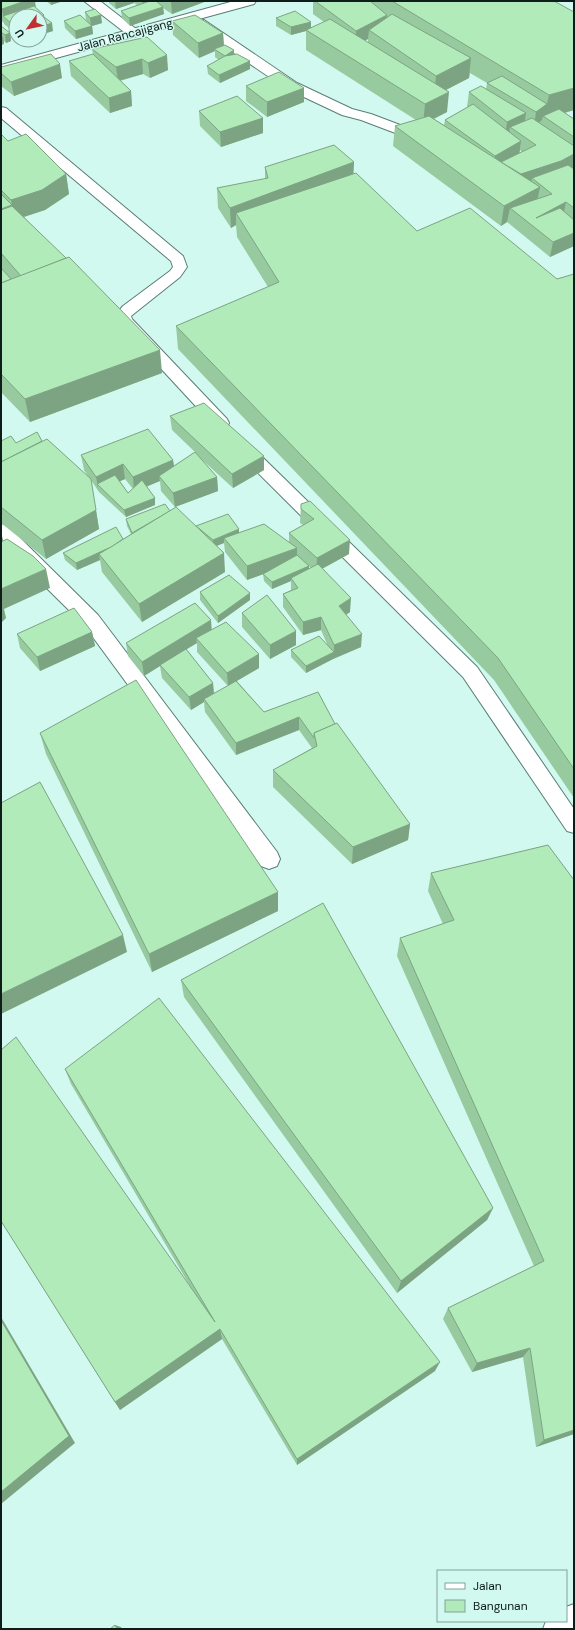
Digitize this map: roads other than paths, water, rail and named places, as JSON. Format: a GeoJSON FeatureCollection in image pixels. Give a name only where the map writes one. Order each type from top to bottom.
{"type":"FeatureCollection","features":[{"type":"Feature","properties":{"kind":"street"},"geometry":{"type":"LineString","coordinates":[[91,1],[133,32]]}},
{"type":"Feature","properties":{"kind":"street","name":"Jalan Rancajigang"},"geometry":{"type":"LineString","coordinates":[[1,69],[249,1]]}},
{"type":"Feature","properties":{"kind":"street"},"geometry":{"type":"LineString","coordinates":[[190,17],[292,86],[309,92],[347,112],[403,131]]}},
{"type":"Feature","properties":{"kind":"street"},"geometry":{"type":"LineString","coordinates":[[1,531],[91,620],[268,859]]}},
{"type":"Feature","properties":{"kind":"street"},"geometry":{"type":"LineString","coordinates":[[558,1629],[574,1619]]}},
{"type":"Feature","properties":{"kind":"lane"},"geometry":{"type":"LineString","coordinates":[[1,111],[178,259],[180,267],[174,274],[128,309],[123,315],[125,321],[264,470],[470,672],[574,825]]}}]}
